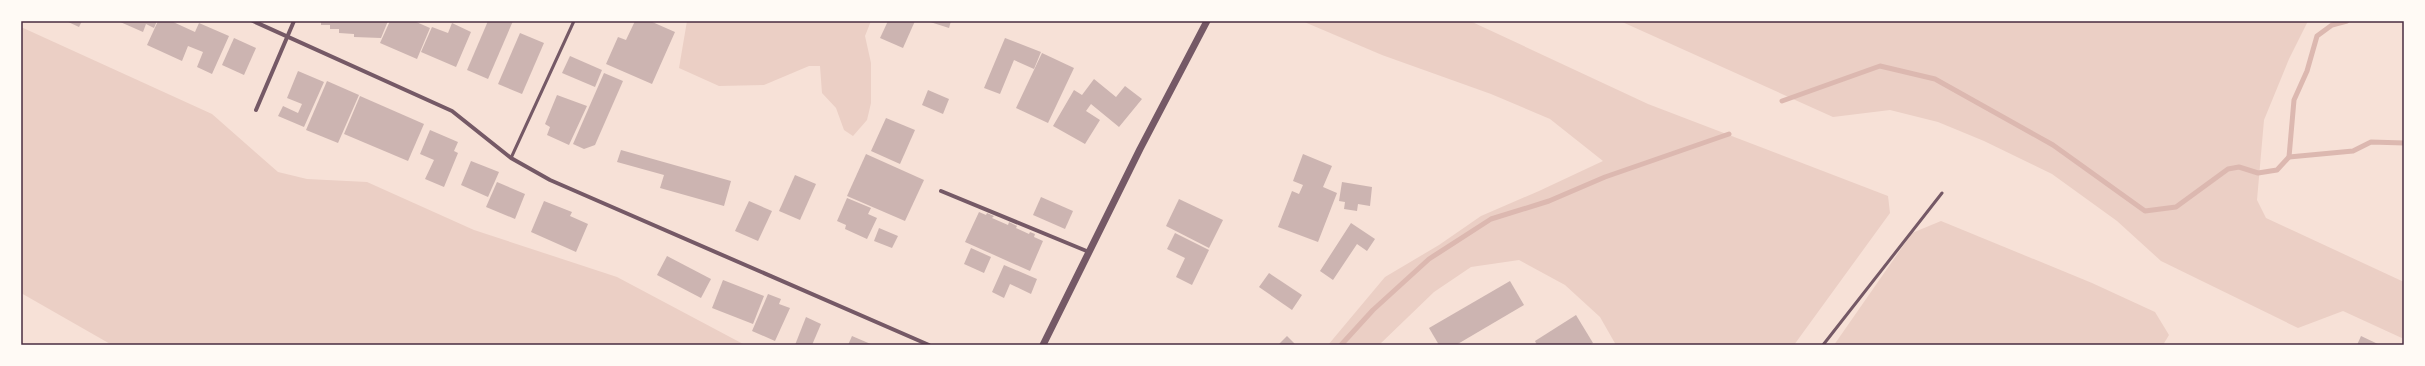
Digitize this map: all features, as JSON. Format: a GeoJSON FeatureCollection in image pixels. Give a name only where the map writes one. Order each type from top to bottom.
{"type":"FeatureCollection","features":[{"type":"Feature","properties":{"kind":"street"},"geometry":{"type":"LineString","coordinates":[[253,21],[452,111],[511,158],[550,180],[929,345]]}},
{"type":"Feature","properties":{"kind":"street"},"geometry":{"type":"LineString","coordinates":[[256,110],[294,21]]}},
{"type":"Feature","properties":{"kind":"street"},"geometry":{"type":"LineString","coordinates":[[1043,345],[1207,21]]}},
{"type":"Feature","properties":{"kind":"street"},"geometry":{"type":"LineString","coordinates":[[941,191],[1089,252]]}},
{"type":"Feature","properties":{"kind":"lane"},"geometry":{"type":"LineString","coordinates":[[511,158],[574,21]]}},
{"type":"Feature","properties":{"kind":"lane"},"geometry":{"type":"LineString","coordinates":[[1823,345],[1942,193]]}},
{"type":"Feature","properties":{"kind":"shaded area"},"geometry":{"type":"Polygon","coordinates":[[[687,21],[871,21],[865,36],[871,63],[871,103],[867,120],[853,136],[844,130],[836,108],[822,93],[820,66],[809,66],[764,85],[719,86],[679,68],[687,21]]]}},
{"type":"Feature","properties":{"kind":"shaded area"},"geometry":{"type":"Polygon","coordinates":[[[1302,21],[1470,21],[1648,104],[1888,196],[1890,213],[1794,345],[1616,345],[1600,317],[1565,285],[1519,260],[1471,267],[1434,292],[1379,345],[1328,345],[1385,277],[1439,245],[1481,216],[1603,161],[1550,119],[1491,94],[1382,55],[1302,21]]]}},
{"type":"Feature","properties":{"kind":"shaded area"},"geometry":{"type":"Polygon","coordinates":[[[1620,21],[2308,21],[2289,59],[2264,120],[2257,200],[2266,218],[2404,282],[2404,339],[2343,311],[2298,328],[2161,261],[2117,221],[2052,174],[1984,141],[1938,122],[1890,110],[1833,117],[1620,21]]]}},
{"type":"Feature","properties":{"kind":"shaded area"},"geometry":{"type":"Polygon","coordinates":[[[21,27],[212,114],[278,172],[307,179],[367,182],[474,230],[617,277],[745,345],[112,345],[21,293],[21,27]]]}},
{"type":"Feature","properties":{"kind":"shaded area"},"geometry":{"type":"Polygon","coordinates":[[[1941,221],[2092,283],[2155,312],[2169,335],[2163,345],[1834,345],[1912,233],[1941,221]]]}},
{"type":"Feature","properties":{"kind":"building"},"geometry":{"type":"Polygon","coordinates":[[[66,21],[82,21],[79,27],[66,21]]]}},
{"type":"Feature","properties":{"kind":"building"},"geometry":{"type":"Polygon","coordinates":[[[118,21],[157,21],[154,28],[146,24],[143,32],[118,21]]]}},
{"type":"Feature","properties":{"kind":"building"},"geometry":{"type":"Polygon","coordinates":[[[158,21],[171,21],[195,32],[199,23],[229,36],[212,74],[197,67],[203,52],[188,46],[182,61],[147,45],[158,21]]]}},
{"type":"Feature","properties":{"kind":"building"},"geometry":{"type":"Polygon","coordinates":[[[321,21],[388,21],[381,38],[354,37],[354,34],[339,33],[339,29],[330,29],[330,25],[321,25],[321,21]]]}},
{"type":"Feature","properties":{"kind":"building"},"geometry":{"type":"Polygon","coordinates":[[[390,21],[414,21],[430,28],[417,59],[380,43],[390,21]]]}},
{"type":"Feature","properties":{"kind":"building"},"geometry":{"type":"Polygon","coordinates":[[[488,21],[513,21],[488,79],[467,70],[488,21]]]}},
{"type":"Feature","properties":{"kind":"building"},"geometry":{"type":"Polygon","coordinates":[[[635,21],[650,21],[675,32],[652,84],[606,64],[618,37],[626,40],[635,21]]]}},
{"type":"Feature","properties":{"kind":"building"},"geometry":{"type":"Polygon","coordinates":[[[888,21],[915,21],[903,48],[880,38],[888,21]]]}},
{"type":"Feature","properties":{"kind":"building"},"geometry":{"type":"Polygon","coordinates":[[[927,21],[951,21],[949,28],[927,21]]]}},
{"type":"Feature","properties":{"kind":"building"},"geometry":{"type":"Polygon","coordinates":[[[452,23],[471,32],[456,67],[421,52],[432,27],[448,33],[452,23]]]}},
{"type":"Feature","properties":{"kind":"building"},"geometry":{"type":"Polygon","coordinates":[[[520,33],[544,43],[522,94],[498,84],[520,33]]]}},
{"type":"Feature","properties":{"kind":"building"},"geometry":{"type":"Polygon","coordinates":[[[234,38],[256,48],[244,75],[222,65],[234,38]]]}},
{"type":"Feature","properties":{"kind":"building"},"geometry":{"type":"Polygon","coordinates":[[[1005,38],[1041,52],[1034,69],[1014,60],[1000,94],[984,88],[1005,38]]]}},
{"type":"Feature","properties":{"kind":"building"},"geometry":{"type":"Polygon","coordinates":[[[1042,53],[1074,68],[1048,123],[1016,108],[1042,53]]]}},
{"type":"Feature","properties":{"kind":"building"},"geometry":{"type":"Polygon","coordinates":[[[570,56],[602,70],[595,87],[562,73],[570,56]]]}},
{"type":"Feature","properties":{"kind":"building"},"geometry":{"type":"Polygon","coordinates":[[[298,71],[324,82],[304,127],[278,116],[283,106],[298,113],[302,104],[287,98],[298,71]]]}},
{"type":"Feature","properties":{"kind":"building"},"geometry":{"type":"Polygon","coordinates":[[[604,73],[623,81],[595,145],[584,149],[573,144],[604,73]]]}},
{"type":"Feature","properties":{"kind":"building"},"geometry":{"type":"Polygon","coordinates":[[[1094,79],[1116,97],[1125,86],[1142,99],[1119,127],[1091,104],[1086,111],[1100,120],[1085,144],[1053,126],[1074,90],[1082,95],[1094,79]]]}},
{"type":"Feature","properties":{"kind":"building"},"geometry":{"type":"Polygon","coordinates":[[[327,81],[359,95],[338,143],[306,130],[327,81]]]}},
{"type":"Feature","properties":{"kind":"building"},"geometry":{"type":"Polygon","coordinates":[[[928,90],[949,99],[943,114],[922,105],[928,90]]]}},
{"type":"Feature","properties":{"kind":"building"},"geometry":{"type":"Polygon","coordinates":[[[557,95],[587,106],[569,145],[547,135],[550,127],[545,124],[557,95]]]}},
{"type":"Feature","properties":{"kind":"building"},"geometry":{"type":"Polygon","coordinates":[[[360,96],[424,124],[408,161],[344,134],[360,96]]]}},
{"type":"Feature","properties":{"kind":"building"},"geometry":{"type":"Polygon","coordinates":[[[886,118],[915,130],[900,164],[871,151],[886,118]]]}},
{"type":"Feature","properties":{"kind":"building"},"geometry":{"type":"Polygon","coordinates":[[[430,130],[458,142],[454,151],[458,153],[444,187],[425,179],[434,160],[420,154],[430,130]]]}},
{"type":"Feature","properties":{"kind":"building"},"geometry":{"type":"Polygon","coordinates":[[[621,150],[731,181],[724,206],[660,188],[664,175],[617,162],[621,150]]]}},
{"type":"Feature","properties":{"kind":"building"},"geometry":{"type":"Polygon","coordinates":[[[866,154],[924,180],[905,221],[847,196],[866,154]]]}},
{"type":"Feature","properties":{"kind":"building"},"geometry":{"type":"Polygon","coordinates":[[[1303,154],[1332,166],[1323,187],[1337,193],[1318,242],[1278,227],[1292,191],[1299,194],[1303,185],[1293,181],[1303,154]]]}},
{"type":"Feature","properties":{"kind":"building"},"geometry":{"type":"Polygon","coordinates":[[[471,161],[499,172],[488,197],[461,185],[471,161]]]}},
{"type":"Feature","properties":{"kind":"building"},"geometry":{"type":"Polygon","coordinates":[[[795,175],[816,184],[800,220],[779,211],[795,175]]]}},
{"type":"Feature","properties":{"kind":"building"},"geometry":{"type":"Polygon","coordinates":[[[497,182],[525,194],[515,219],[486,207],[497,182]]]}},
{"type":"Feature","properties":{"kind":"building"},"geometry":{"type":"Polygon","coordinates":[[[1342,182],[1372,187],[1370,206],[1358,204],[1357,211],[1344,209],[1345,202],[1339,201],[1342,182]]]}},
{"type":"Feature","properties":{"kind":"building"},"geometry":{"type":"Polygon","coordinates":[[[1041,197],[1073,211],[1065,229],[1033,215],[1041,197]]]}},
{"type":"Feature","properties":{"kind":"building"},"geometry":{"type":"Polygon","coordinates":[[[847,198],[871,208],[868,214],[877,218],[867,239],[845,229],[846,225],[837,221],[847,198]]]}},
{"type":"Feature","properties":{"kind":"building"},"geometry":{"type":"Polygon","coordinates":[[[1179,199],[1223,220],[1209,248],[1166,226],[1179,199]]]}},
{"type":"Feature","properties":{"kind":"building"},"geometry":{"type":"Polygon","coordinates":[[[544,201],[572,212],[570,216],[588,224],[576,252],[531,232],[544,201]]]}},
{"type":"Feature","properties":{"kind":"building"},"geometry":{"type":"Polygon","coordinates":[[[749,201],[772,211],[758,241],[735,231],[749,201]]]}},
{"type":"Feature","properties":{"kind":"building"},"geometry":{"type":"Polygon","coordinates":[[[979,212],[994,216],[992,218],[1008,225],[1009,222],[1017,226],[1016,228],[1029,234],[1030,232],[1035,234],[1034,237],[1043,241],[1030,271],[965,242],[979,212]]]}},
{"type":"Feature","properties":{"kind":"building"},"geometry":{"type":"Polygon","coordinates":[[[1351,223],[1375,239],[1367,251],[1357,244],[1333,280],[1320,271],[1351,223]]]}},
{"type":"Feature","properties":{"kind":"building"},"geometry":{"type":"Polygon","coordinates":[[[879,228],[898,236],[892,248],[874,241],[879,228]]]}},
{"type":"Feature","properties":{"kind":"building"},"geometry":{"type":"Polygon","coordinates":[[[1175,233],[1209,250],[1192,285],[1176,277],[1185,258],[1167,249],[1175,233]]]}},
{"type":"Feature","properties":{"kind":"building"},"geometry":{"type":"Polygon","coordinates":[[[971,248],[991,257],[984,273],[964,264],[971,248]]]}},
{"type":"Feature","properties":{"kind":"building"},"geometry":{"type":"Polygon","coordinates":[[[667,256],[711,279],[701,298],[657,275],[667,256]]]}},
{"type":"Feature","properties":{"kind":"building"},"geometry":{"type":"Polygon","coordinates":[[[1004,265],[1037,279],[1031,294],[1010,284],[1004,298],[992,292],[1004,265]]]}},
{"type":"Feature","properties":{"kind":"building"},"geometry":{"type":"Polygon","coordinates":[[[1269,273],[1302,295],[1292,310],[1259,287],[1269,273]]]}},
{"type":"Feature","properties":{"kind":"building"},"geometry":{"type":"Polygon","coordinates":[[[723,280],[764,296],[753,324],[712,308],[723,280]]]}},
{"type":"Feature","properties":{"kind":"building"},"geometry":{"type":"Polygon","coordinates":[[[1510,281],[1524,305],[1456,345],[1439,345],[1429,328],[1510,281]]]}},
{"type":"Feature","properties":{"kind":"building"},"geometry":{"type":"Polygon","coordinates":[[[768,294],[781,299],[779,304],[790,308],[775,341],[752,331],[768,294]]]}},
{"type":"Feature","properties":{"kind":"building"},"geometry":{"type":"Polygon","coordinates":[[[1576,315],[1593,343],[1589,345],[1537,345],[1535,341],[1576,315]]]}},
{"type":"Feature","properties":{"kind":"building"},"geometry":{"type":"Polygon","coordinates":[[[806,317],[821,324],[812,345],[795,345],[806,317]]]}},
{"type":"Feature","properties":{"kind":"building"},"geometry":{"type":"Polygon","coordinates":[[[852,336],[873,345],[848,345],[852,336]]]}},
{"type":"Feature","properties":{"kind":"building"},"geometry":{"type":"Polygon","coordinates":[[[1287,336],[1296,345],[1278,345],[1287,336]]]}},
{"type":"Feature","properties":{"kind":"building"},"geometry":{"type":"Polygon","coordinates":[[[2361,336],[2380,345],[2357,345],[2361,336]]]}},
{"type":"Feature","properties":{"kind":"waterway"},"geometry":{"type":"LineString","coordinates":[[1782,101],[1880,66],[1935,79],[2053,145],[2145,211],[2176,207],[2228,169],[2239,167],[2258,173],[2277,170],[2289,157],[2294,100],[2307,71],[2317,36],[2332,25],[2347,21]]}},
{"type":"Feature","properties":{"kind":"waterway"},"geometry":{"type":"LineString","coordinates":[[1341,345],[1373,310],[1429,259],[1491,219],[1549,201],[1605,177],[1729,134]]}},
{"type":"Feature","properties":{"kind":"waterway"},"geometry":{"type":"LineString","coordinates":[[2289,157],[2353,151],[2371,142],[2404,143]]}}]}
